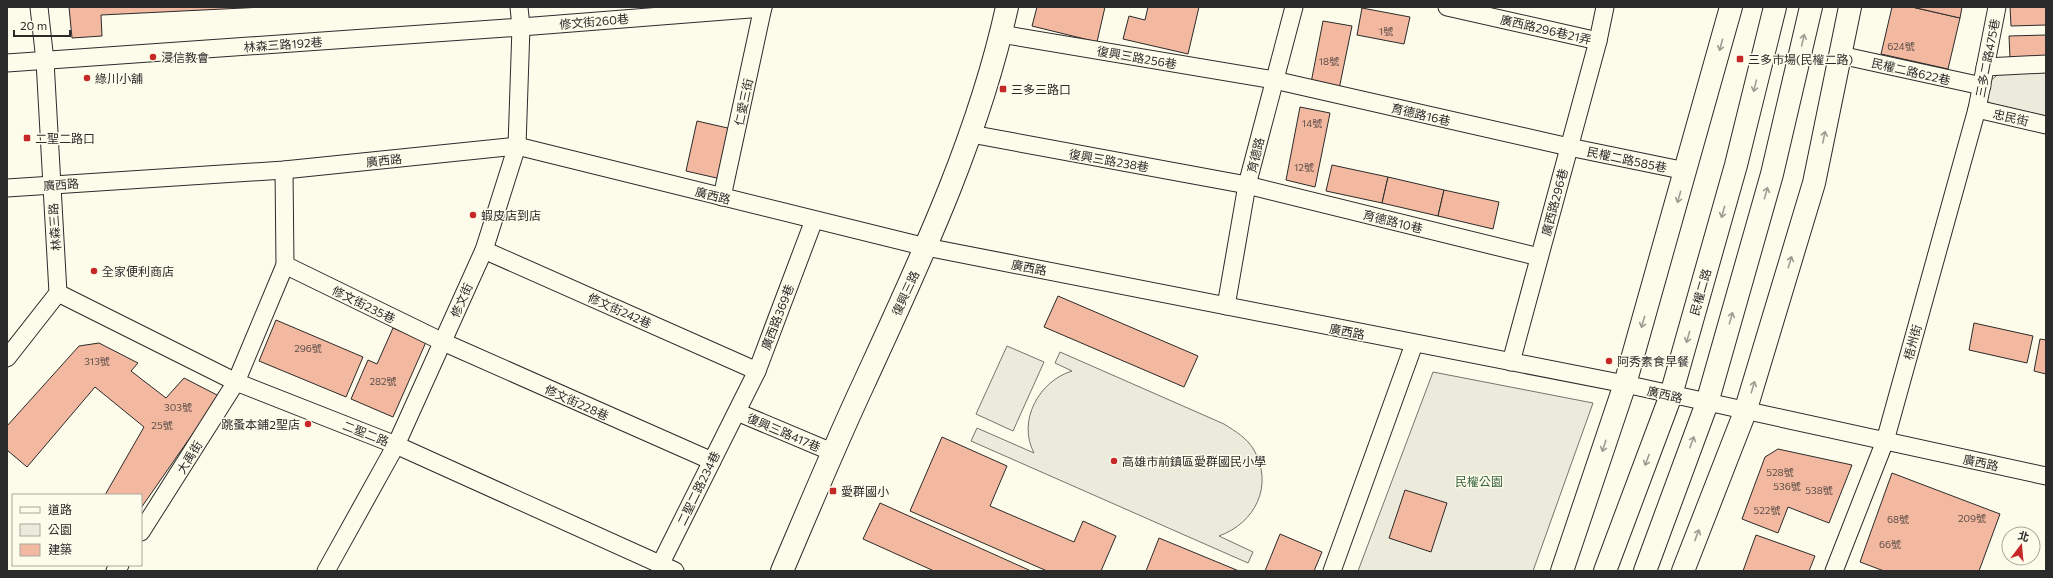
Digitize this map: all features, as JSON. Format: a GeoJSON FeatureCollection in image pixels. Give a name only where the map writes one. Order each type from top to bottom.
{"type":"FeatureCollection","features":[{"type":"Feature","properties":{"kind":"street","name":"林森三路"},"geometry":{"type":"LineString","coordinates":[[39,7],[45,60],[58,293]]}},
{"type":"Feature","properties":{"kind":"street","name":"修文街"},"geometry":{"type":"LineString","coordinates":[[326,571],[396,445],[484,250],[517,146],[521,27],[519,7]]}},
{"type":"Feature","properties":{"kind":"street","name":"修文街260巷"},"geometry":{"type":"LineString","coordinates":[[521,27],[763,7]]}},
{"type":"Feature","properties":{"kind":"street","name":"仁愛三街"},"geometry":{"type":"LineString","coordinates":[[722,197],[763,7]]}},
{"type":"Feature","properties":{"kind":"street","name":"復興三路"},"geometry":{"type":"LineString","coordinates":[[782,571],[832,452],[926,247],[971,134],[1001,34],[1007,7]]}},
{"type":"Feature","properties":{"kind":"street","name":"育德路"},"geometry":{"type":"LineString","coordinates":[[1226,306],[1248,185],[1294,7]]}},
{"type":"Feature","properties":{"kind":"street","name":"廣西路296巷21弄"},"geometry":{"type":"LineString","coordinates":[[1447,7],[1598,41]]}},
{"type":"Feature","properties":{"kind":"street","name":"廣西路296巷"},"geometry":{"type":"LineString","coordinates":[[1511,362],[1598,41],[1605,7]]}},
{"type":"Feature","properties":{"kind":"street"},"geometry":{"type":"LineString","coordinates":[[1562,571],[1625,384],[1686,172],[1731,7]]}},
{"type":"Feature","properties":{"kind":"street","name":"民權二路"},"geometry":{"type":"LineString","coordinates":[[1605,571],[1671,395],[1736,165],[1775,7]]}},
{"type":"Feature","properties":{"kind":"street"},"geometry":{"type":"LineString","coordinates":[[1645,571],[1706,402],[1772,174],[1811,7]]}},
{"type":"Feature","properties":{"kind":"street"},"geometry":{"type":"LineString","coordinates":[[1683,571],[1745,412],[1814,183],[1850,7]]}},
{"type":"Feature","properties":{"kind":"street","name":"三多二路475巷"},"geometry":{"type":"LineString","coordinates":[[1977,109],[1997,7]]}},
{"type":"Feature","properties":{"kind":"street","name":"林森三路192巷"},"geometry":{"type":"LineString","coordinates":[[7,63],[521,27]]}},
{"type":"Feature","properties":{"kind":"street","name":"復興三路256巷"},"geometry":{"type":"LineString","coordinates":[[1001,34],[1274,80]]}},
{"type":"Feature","properties":{"kind":"street","name":"民權二路622巷"},"geometry":{"type":"LineString","coordinates":[[1840,55],[1982,86]]}},
{"type":"Feature","properties":{"kind":"street"},"geometry":{"type":"LineString","coordinates":[[1985,67],[2046,64]]}},
{"type":"Feature","properties":{"kind":"street","name":"育德路16巷"},"geometry":{"type":"LineString","coordinates":[[1274,80],[1569,147]]}},
{"type":"Feature","properties":{"kind":"street","name":"忠民街"},"geometry":{"type":"LineString","coordinates":[[1977,109],[2046,125]]}},
{"type":"Feature","properties":{"kind":"street","name":"梧州街"},"geometry":{"type":"LineString","coordinates":[[1834,571],[1885,441],[1977,109]]}},
{"type":"Feature","properties":{"kind":"street","name":"復興三路238巷"},"geometry":{"type":"LineString","coordinates":[[971,134],[1248,185]]}},
{"type":"Feature","properties":{"kind":"street","name":"廣西路"},"geometry":{"type":"LineString","coordinates":[[7,188],[284,170],[517,146],[926,247],[1414,344],[1625,384],[1745,412],[2046,476]]}},
{"type":"Feature","properties":{"kind":"street","name":"民權二路585巷"},"geometry":{"type":"LineString","coordinates":[[1569,147],[1686,172]]}},
{"type":"Feature","properties":{"kind":"street"},"geometry":{"type":"LineString","coordinates":[[284,170],[285,265]]}},
{"type":"Feature","properties":{"kind":"street","name":"育德路10巷"},"geometry":{"type":"LineString","coordinates":[[1248,185],[1539,257]]}},
{"type":"Feature","properties":{"kind":"street","name":"廣西路369巷"},"geometry":{"type":"LineString","coordinates":[[736,412],[757,371],[814,220]]}},
{"type":"Feature","properties":{"kind":"street","name":"修文街242巷"},"geometry":{"type":"LineString","coordinates":[[484,250],[757,371]]}},
{"type":"Feature","properties":{"kind":"street","name":"修文街235巷"},"geometry":{"type":"LineString","coordinates":[[285,265],[443,342]]}},
{"type":"Feature","properties":{"kind":"street","name":"大禹街"},"geometry":{"type":"LineString","coordinates":[[142,530],[236,382],[285,265]]}},
{"type":"Feature","properties":{"kind":"street"},"geometry":{"type":"LineString","coordinates":[[7,358],[58,293]]}},
{"type":"Feature","properties":{"kind":"street","name":"二聖二路"},"geometry":{"type":"LineString","coordinates":[[58,293],[236,382],[396,445],[668,568]]}},
{"type":"Feature","properties":{"kind":"street","name":"修文街228巷"},"geometry":{"type":"LineString","coordinates":[[443,342],[712,462]]}},
{"type":"Feature","properties":{"kind":"street"},"geometry":{"type":"LineString","coordinates":[[1332,571],[1414,344]]}},
{"type":"Feature","properties":{"kind":"street","name":"復興三路417巷"},"geometry":{"type":"LineString","coordinates":[[736,412],[832,452]]}},
{"type":"Feature","properties":{"kind":"street","name":"二聖二路234巷"},"geometry":{"type":"LineString","coordinates":[[668,568],[712,462],[736,412]]}},
{"type":"Feature","properties":{"kind":"green space"},"geometry":{"type":"Polygon","coordinates":[[[2046,70],[2046,116],[1989,103],[1985,97],[1989,82],[2002,71],[2046,70]]]}},
{"type":"Feature","properties":{"kind":"green space"},"geometry":{"type":"Polygon","coordinates":[[[1007,346],[1044,362],[1013,431],[976,414],[1007,346]]]}},
{"type":"Feature","properties":{"kind":"green space"},"geometry":{"type":"Polygon","coordinates":[[[1060,352],[1224,424],[1248,442],[1254,450],[1260,463],[1262,477],[1258,502],[1251,513],[1242,522],[1232,530],[1219,536],[1253,552],[1248,563],[971,441],[977,428],[1034,453],[1029,441],[1028,428],[1034,404],[1041,393],[1050,384],[1060,376],[1072,371],[1055,363],[1060,352]]]}},
{"type":"Feature","properties":{"kind":"green space","name":"民權公園"},"geometry":{"type":"Polygon","coordinates":[[[1433,372],[1593,403],[1533,571],[1358,571],[1433,372]]]}},
{"type":"Feature","properties":{"kind":"building"},"geometry":{"type":"Polygon","coordinates":[[[69,7],[264,7],[101,15],[102,36],[72,38],[69,7]]]}},
{"type":"Feature","properties":{"kind":"building"},"geometry":{"type":"Polygon","coordinates":[[[1037,7],[1105,7],[1097,42],[1032,26],[1037,7]]]}},
{"type":"Feature","properties":{"kind":"building"},"geometry":{"type":"Polygon","coordinates":[[[1148,7],[1199,7],[1188,54],[1123,39],[1129,16],[1145,20],[1148,7]]]}},
{"type":"Feature","properties":{"kind":"building"},"geometry":{"type":"Polygon","coordinates":[[[1892,7],[1912,7],[1960,18],[1948,69],[1881,54],[1892,7]]]}},
{"type":"Feature","properties":{"kind":"building"},"geometry":{"type":"Polygon","coordinates":[[[1912,7],[1962,7],[1960,18],[1912,7]]]}},
{"type":"Feature","properties":{"kind":"building"},"geometry":{"type":"Polygon","coordinates":[[[2010,7],[2046,7],[2046,25],[2011,26],[2010,7]]]}},
{"type":"Feature","properties":{"kind":"building"},"geometry":{"type":"Polygon","coordinates":[[[1362,8],[1410,17],[1404,44],[1357,35],[1362,8]]]}},
{"type":"Feature","properties":{"kind":"building"},"geometry":{"type":"Polygon","coordinates":[[[1323,21],[1352,26],[1338,94],[1310,88],[1323,21]]]}},
{"type":"Feature","properties":{"kind":"building"},"geometry":{"type":"Polygon","coordinates":[[[2046,35],[2046,56],[2010,58],[2009,36],[2046,35]]]}},
{"type":"Feature","properties":{"kind":"building"},"geometry":{"type":"Polygon","coordinates":[[[1300,107],[1330,113],[1315,187],[1286,180],[1300,107]]]}},
{"type":"Feature","properties":{"kind":"building"},"geometry":{"type":"Polygon","coordinates":[[[697,121],[732,129],[721,179],[686,171],[697,121]]]}},
{"type":"Feature","properties":{"kind":"building"},"geometry":{"type":"Polygon","coordinates":[[[1332,165],[1388,177],[1382,203],[1326,191],[1332,165]]]}},
{"type":"Feature","properties":{"kind":"building"},"geometry":{"type":"Polygon","coordinates":[[[1388,177],[1444,190],[1438,216],[1382,203],[1388,177]]]}},
{"type":"Feature","properties":{"kind":"building"},"geometry":{"type":"Polygon","coordinates":[[[1444,190],[1499,202],[1493,229],[1438,216],[1444,190]]]}},
{"type":"Feature","properties":{"kind":"building"},"geometry":{"type":"Polygon","coordinates":[[[1058,296],[1198,356],[1184,387],[1044,327],[1058,296]]]}},
{"type":"Feature","properties":{"kind":"building"},"geometry":{"type":"Polygon","coordinates":[[[276,320],[363,357],[346,397],[259,361],[276,320]]]}},
{"type":"Feature","properties":{"kind":"building"},"geometry":{"type":"Polygon","coordinates":[[[1974,323],[2033,336],[2027,363],[1969,350],[1974,323]]]}},
{"type":"Feature","properties":{"kind":"building"},"geometry":{"type":"Polygon","coordinates":[[[393,328],[426,342],[393,417],[351,399],[368,360],[377,364],[393,328]]]}},
{"type":"Feature","properties":{"kind":"building"},"geometry":{"type":"Polygon","coordinates":[[[2040,339],[2046,340],[2046,374],[2034,371],[2040,339]]]}},
{"type":"Feature","properties":{"kind":"building"},"geometry":{"type":"Polygon","coordinates":[[[99,343],[138,363],[131,371],[166,398],[184,378],[219,396],[142,507],[142,494],[106,494],[144,427],[95,387],[27,467],[7,450],[7,426],[79,346],[99,343]]]}},
{"type":"Feature","properties":{"kind":"building"},"geometry":{"type":"Polygon","coordinates":[[[942,437],[1007,466],[990,506],[1074,542],[1083,521],[1116,536],[1101,571],[1047,571],[910,511],[942,437]]]}},
{"type":"Feature","properties":{"kind":"building"},"geometry":{"type":"Polygon","coordinates":[[[1778,449],[1852,465],[1829,523],[1788,507],[1778,533],[1742,519],[1765,457],[1778,449]]]}},
{"type":"Feature","properties":{"kind":"building"},"geometry":{"type":"Polygon","coordinates":[[[1892,473],[2000,514],[1979,571],[1884,571],[1860,562],[1892,473]]]}},
{"type":"Feature","properties":{"kind":"building"},"geometry":{"type":"Polygon","coordinates":[[[1405,490],[1447,503],[1431,552],[1389,538],[1405,490]]]}},
{"type":"Feature","properties":{"kind":"building"},"geometry":{"type":"Polygon","coordinates":[[[880,503],[1031,571],[934,571],[863,539],[880,503]]]}},
{"type":"Feature","properties":{"kind":"building"},"geometry":{"type":"Polygon","coordinates":[[[1280,534],[1322,552],[1314,571],[1265,571],[1280,534]]]}},
{"type":"Feature","properties":{"kind":"building"},"geometry":{"type":"Polygon","coordinates":[[[1756,535],[1815,556],[1809,571],[1743,571],[1756,535]]]}},
{"type":"Feature","properties":{"kind":"building"},"geometry":{"type":"Polygon","coordinates":[[[1159,538],[1239,571],[1146,571],[1159,538]]]}},
{"type":"Feature","properties":{"kind":"place","name":"浸信教會"},"geometry":{"type":"Point","coordinates":[153,57]}},
{"type":"Feature","properties":{"kind":"place","name":"三多市場(民權二路)"},"geometry":{"type":"Point","coordinates":[1740,59]}},
{"type":"Feature","properties":{"kind":"place","name":"綠川小舖"},"geometry":{"type":"Point","coordinates":[87,78]}},
{"type":"Feature","properties":{"kind":"place","name":"三多三路口"},"geometry":{"type":"Point","coordinates":[1003,89]}},
{"type":"Feature","properties":{"kind":"place","name":"二聖二路口"},"geometry":{"type":"Point","coordinates":[27,138]}},
{"type":"Feature","properties":{"kind":"place","name":"蝦皮店到店"},"geometry":{"type":"Point","coordinates":[473,215]}},
{"type":"Feature","properties":{"kind":"place","name":"全家便利商店"},"geometry":{"type":"Point","coordinates":[94,271]}},
{"type":"Feature","properties":{"kind":"place","name":"阿秀素食早餐"},"geometry":{"type":"Point","coordinates":[1609,361]}},
{"type":"Feature","properties":{"kind":"place","name":"跳蚤本鋪2聖店"},"geometry":{"type":"Point","coordinates":[308,424]}},
{"type":"Feature","properties":{"kind":"place","name":"高雄市前鎮區愛群國民小學"},"geometry":{"type":"Point","coordinates":[1114,461]}},
{"type":"Feature","properties":{"kind":"place","name":"愛群國小"},"geometry":{"type":"Point","coordinates":[833,491]}}]}
